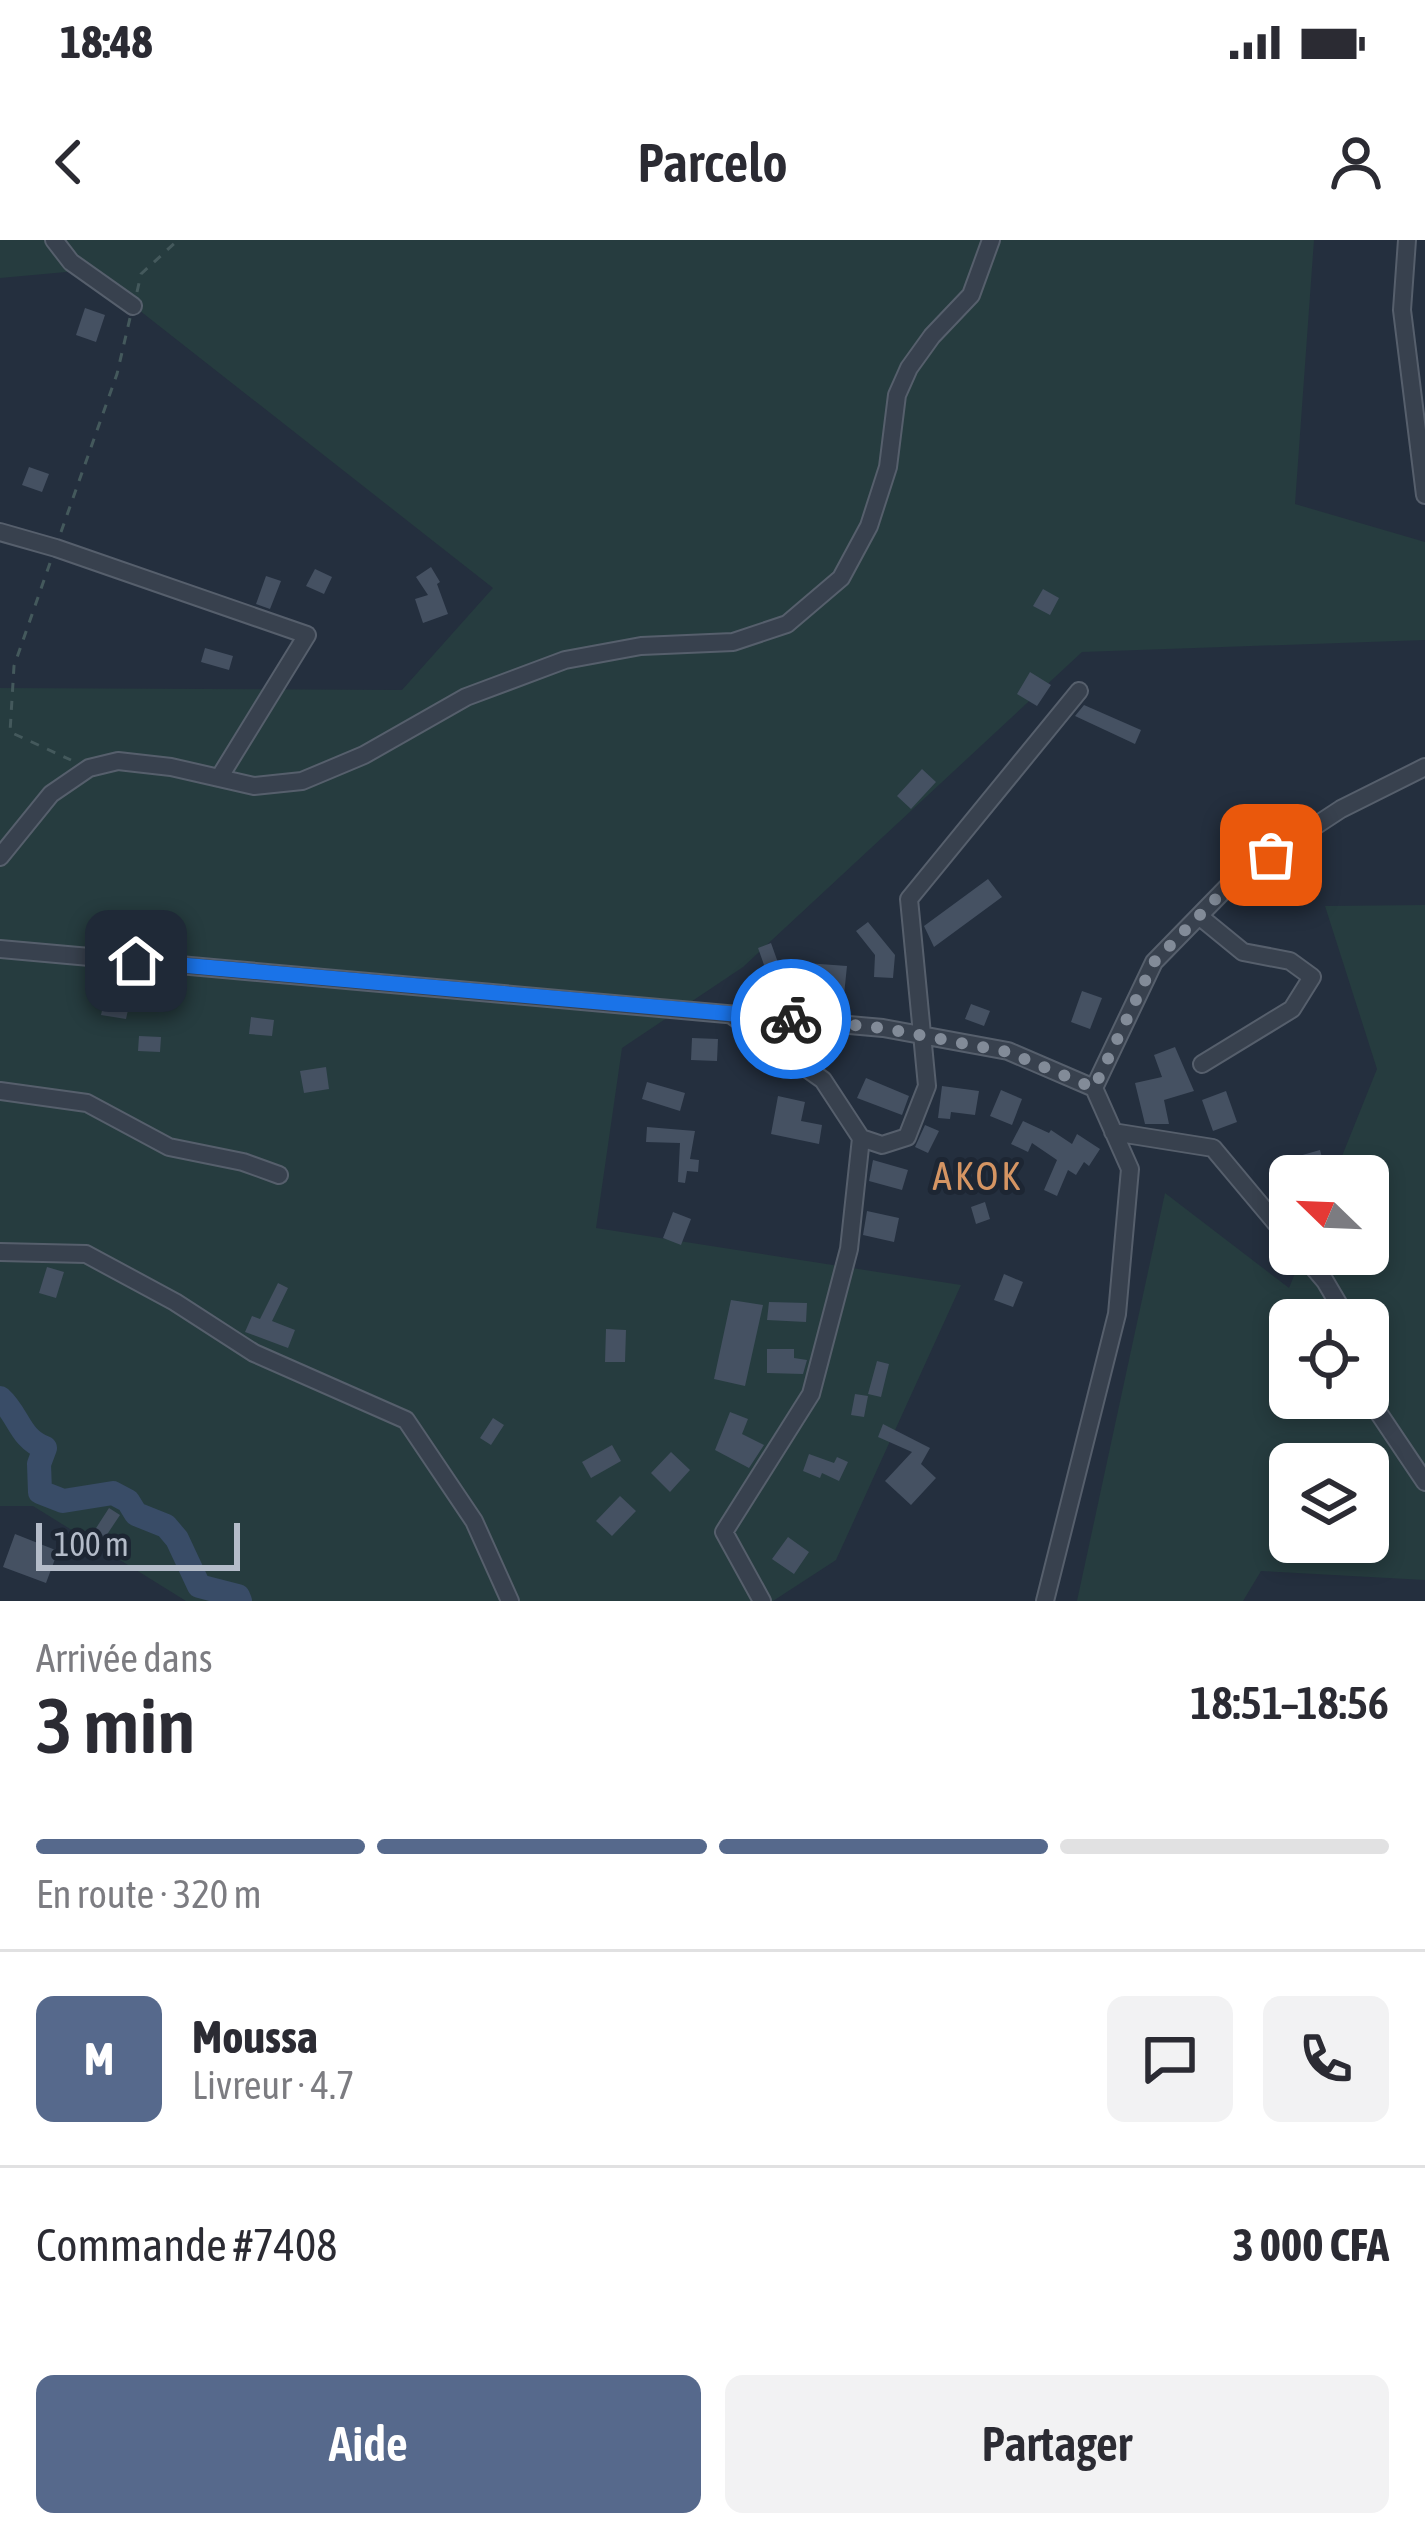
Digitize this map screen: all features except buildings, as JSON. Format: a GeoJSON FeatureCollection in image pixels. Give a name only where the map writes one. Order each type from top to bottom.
{"type":"FeatureCollection","features":[{"type":"Feature","properties":{"kind":"street"},"geometry":{"type":"LineString","coordinates":[[54,240],[70,262],[133,306]]}},
{"type":"Feature","properties":{"kind":"street"},"geometry":{"type":"LineString","coordinates":[[0,857],[51,794],[89,768],[118,761],[171,767],[254,786],[302,781],[364,754],[466,697],[565,660],[641,646],[733,642],[787,624],[841,578],[869,526],[888,467],[897,395],[932,336],[971,296],[991,240]]}},
{"type":"Feature","properties":{"kind":"street"},"geometry":{"type":"LineString","coordinates":[[1407,240],[1402,310],[1425,495]]}},
{"type":"Feature","properties":{"kind":"street"},"geometry":{"type":"LineString","coordinates":[[0,532],[308,635],[218,778]]}},
{"type":"Feature","properties":{"kind":"street"},"geometry":{"type":"LineString","coordinates":[[729,1014],[823,1080],[861,1138],[882,1145],[907,1138],[927,1086],[909,899],[1079,691]]}},
{"type":"Feature","properties":{"kind":"street"},"geometry":{"type":"LineString","coordinates":[[1094,1088],[1154,962],[1236,878],[1341,808],[1425,767]]}},
{"type":"Feature","properties":{"kind":"street"},"geometry":{"type":"LineString","coordinates":[[1199,916],[1244,952],[1290,961],[1312,976],[1292,1009],[1202,1064]]}},
{"type":"Feature","properties":{"kind":"street"},"geometry":{"type":"LineString","coordinates":[[0,949],[883,1028],[1008,1052],[1094,1088],[1130,1169],[1117,1314],[1045,1601]]}},
{"type":"Feature","properties":{"kind":"street"},"geometry":{"type":"LineString","coordinates":[[0,1091],[87,1103],[169,1147],[243,1162],[279,1175]]}},
{"type":"Feature","properties":{"kind":"street"},"geometry":{"type":"LineString","coordinates":[[1114,1132],[1213,1148],[1269,1215]]}},
{"type":"Feature","properties":{"kind":"street"},"geometry":{"type":"LineString","coordinates":[[762,1601],[724,1532],[811,1394],[849,1250],[861,1138]]}},
{"type":"Feature","properties":{"kind":"street"},"geometry":{"type":"LineString","coordinates":[[0,1252],[86,1254],[175,1302],[254,1353],[406,1420],[473,1520],[510,1601]]}},
{"type":"Feature","properties":{"kind":"street"},"geometry":{"type":"LineString","coordinates":[[1383,1419],[1425,1482]]}},
{"type":"Feature","properties":{"kind":"path"},"geometry":{"type":"LineString","coordinates":[[89,768],[10,732],[14,666],[117,374],[141,274],[178,240]]}},
{"type":"Feature","properties":{"kind":"green space"},"geometry":{"type":"Polygon","coordinates":[[[0,240],[1314,240],[1295,504],[1425,542],[1425,640],[1082,652],[743,967],[622,1048],[596,1228],[961,1285],[836,1560],[773,1601],[186,1601],[33,1506],[0,1506],[0,688],[402,690],[493,588],[88,270],[0,278],[0,240]]]}},
{"type":"Feature","properties":{"kind":"green space"},"geometry":{"type":"Polygon","coordinates":[[[1425,905],[1425,1580],[1261,1571],[1243,1601],[1077,1601],[1165,1193],[1289,1288],[1294,1275],[1389,1275],[1389,1155],[1342,1155],[1377,1069],[1325,906],[1425,905]]]}},
{"type":"Feature","properties":{"kind":"waterway"},"geometry":{"type":"LineString","coordinates":[[0,1398],[24,1432],[45,1448],[39,1464],[40,1492],[63,1501],[113,1493],[128,1501],[136,1514],[166,1526],[177,1539],[199,1586],[238,1596],[240,1601]]}},
{"type":"Feature","properties":{"kind":"way so far"},"geometry":{"type":"LineString","coordinates":[[791,1019],[883,1028],[1008,1052],[1094,1088],[1154,962],[1236,878],[1271,855]]}},
{"type":"Feature","properties":{"kind":"district","name":"AKOK"},"geometry":{"type":"Point","coordinates":[978,1176]}},
{"type":"Feature","properties":{"kind":"route"},"geometry":{"type":"LineString","coordinates":[[136,961],[791,1019]]}}]}
